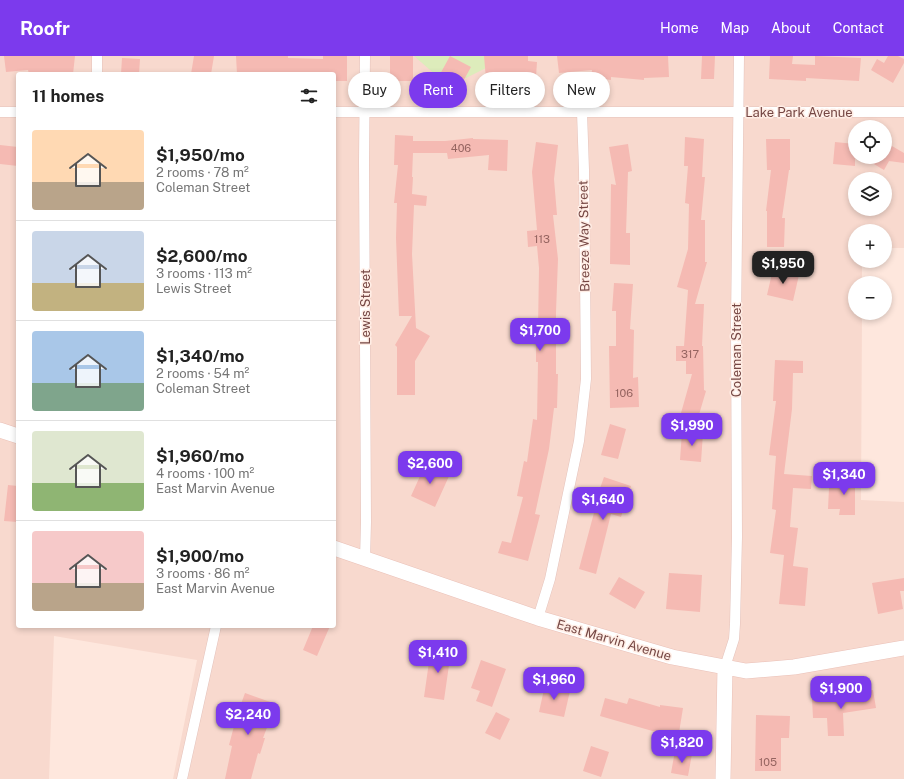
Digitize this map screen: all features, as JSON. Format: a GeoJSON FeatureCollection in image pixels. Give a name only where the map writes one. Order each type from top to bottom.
{"type":"FeatureCollection","features":[{"type":"Feature","properties":{"kind":"main road"},"geometry":{"type":"LineString","coordinates":[[0,430],[16,435]]}},
{"type":"Feature","properties":{"kind":"main road","name":"East Marvin Avenue"},"geometry":{"type":"LineString","coordinates":[[336,549],[538,618],[672,657],[746,671],[794,667],[904,648]]}},
{"type":"Feature","properties":{"kind":"main road"},"geometry":{"type":"LineString","coordinates":[[723,779],[725,667]]}},
{"type":"Feature","properties":{"kind":"street"},"geometry":{"type":"LineString","coordinates":[[97,56],[97,72]]}},
{"type":"Feature","properties":{"kind":"street","name":"Lewis Street"},"geometry":{"type":"LineString","coordinates":[[365,56],[365,559]]}},
{"type":"Feature","properties":{"kind":"street","name":"Coleman Street"},"geometry":{"type":"LineString","coordinates":[[725,667],[734,639],[736,600],[736,324],[739,56]]}},
{"type":"Feature","properties":{"kind":"street"},"geometry":{"type":"LineString","coordinates":[[0,112],[16,112]]}},
{"type":"Feature","properties":{"kind":"street","name":"Lake Park Avenue"},"geometry":{"type":"LineString","coordinates":[[336,112],[904,112]]}},
{"type":"Feature","properties":{"kind":"street","name":"Breeze Way Street"},"geometry":{"type":"LineString","coordinates":[[538,618],[550,579],[578,441],[586,379],[582,112]]}},
{"type":"Feature","properties":{"kind":"street"},"geometry":{"type":"LineString","coordinates":[[182,779],[216,628]]}},
{"type":"Feature","properties":{"kind":"shaded area"},"geometry":{"type":"Polygon","coordinates":[[[0,56],[904,56],[904,248],[892,248],[892,224],[848,224],[848,268],[862,268],[862,276],[848,276],[848,320],[862,320],[861,500],[904,502],[904,779],[173,779],[197,660],[54,636],[49,779],[0,779],[0,56]]]}},
{"type":"Feature","properties":{"kind":"green space"},"geometry":{"type":"Polygon","coordinates":[[[414,56],[490,56],[488,67],[475,72],[475,74],[467,78],[467,72],[432,72],[414,56]]]}},
{"type":"Feature","properties":{"kind":"building"},"geometry":{"type":"Polygon","coordinates":[[[4,56],[75,56],[73,72],[28,72],[28,70],[6,72],[4,56]]]}},
{"type":"Feature","properties":{"kind":"building"},"geometry":{"type":"Polygon","coordinates":[[[194,56],[214,56],[211,72],[191,72],[194,56]]]}},
{"type":"Feature","properties":{"kind":"building"},"geometry":{"type":"Polygon","coordinates":[[[236,56],[288,56],[288,58],[323,59],[323,56],[347,56],[347,81],[336,81],[336,72],[237,72],[236,56]]]}},
{"type":"Feature","properties":{"kind":"building"},"geometry":{"type":"Polygon","coordinates":[[[390,56],[413,56],[413,72],[409,72],[409,81],[401,81],[401,72],[390,72],[390,56]]]}},
{"type":"Feature","properties":{"kind":"building"},"geometry":{"type":"Polygon","coordinates":[[[450,56],[471,67],[467,74],[467,72],[441,72],[450,56]]]}},
{"type":"Feature","properties":{"kind":"building"},"geometry":{"type":"Polygon","coordinates":[[[484,56],[528,56],[528,61],[537,62],[536,72],[485,72],[484,56]]]}},
{"type":"Feature","properties":{"kind":"building"},"geometry":{"type":"Polygon","coordinates":[[[557,56],[668,56],[669,77],[644,78],[644,80],[611,77],[611,80],[610,72],[592,72],[592,70],[559,72],[557,56]]]}},
{"type":"Feature","properties":{"kind":"building"},"geometry":{"type":"Polygon","coordinates":[[[702,56],[715,56],[714,79],[701,79],[702,56]]]}},
{"type":"Feature","properties":{"kind":"building"},"geometry":{"type":"Polygon","coordinates":[[[770,56],[793,56],[792,64],[815,65],[815,56],[861,58],[859,81],[806,78],[806,81],[769,79],[770,56]]]}},
{"type":"Feature","properties":{"kind":"building"},"geometry":{"type":"Polygon","coordinates":[[[888,56],[898,56],[904,59],[904,63],[893,83],[871,70],[877,59],[884,63],[888,56]]]}},
{"type":"Feature","properties":{"kind":"building"},"geometry":{"type":"Polygon","coordinates":[[[122,58],[140,59],[139,72],[121,72],[122,58]]]}},
{"type":"Feature","properties":{"kind":"building"},"geometry":{"type":"Polygon","coordinates":[[[395,135],[413,136],[413,141],[445,141],[473,138],[508,140],[507,171],[488,170],[489,155],[448,159],[447,153],[413,153],[412,194],[427,196],[426,206],[414,205],[412,254],[416,328],[430,336],[415,361],[415,395],[397,395],[397,347],[395,345],[412,316],[399,316],[396,238],[397,203],[394,203],[398,165],[394,165],[395,135]]]}},
{"type":"Feature","properties":{"kind":"building"},"geometry":{"type":"Polygon","coordinates":[[[685,137],[704,139],[702,177],[705,177],[701,220],[705,220],[705,262],[707,262],[695,304],[704,304],[702,346],[704,390],[706,391],[698,418],[681,413],[692,374],[686,374],[686,361],[676,361],[676,346],[684,346],[688,290],[677,287],[688,249],[689,204],[685,203],[688,166],[684,166],[685,137]]]}},
{"type":"Feature","properties":{"kind":"building"},"geometry":{"type":"Polygon","coordinates":[[[766,139],[790,139],[790,170],[782,218],[785,218],[784,247],[767,247],[766,211],[771,170],[767,170],[766,139]]]}},
{"type":"Feature","properties":{"kind":"building"},"geometry":{"type":"Polygon","coordinates":[[[536,142],[558,145],[554,179],[557,215],[553,215],[558,259],[556,374],[558,374],[557,408],[554,408],[549,449],[535,514],[540,515],[528,561],[498,553],[502,541],[511,543],[523,497],[517,496],[524,461],[527,462],[533,419],[537,420],[538,362],[536,362],[536,329],[538,329],[539,268],[537,246],[528,247],[527,231],[537,230],[532,172],[536,142]]]}},
{"type":"Feature","properties":{"kind":"building"},"geometry":{"type":"Polygon","coordinates":[[[835,142],[848,143],[848,164],[855,164],[855,166],[833,164],[835,142]]]}},
{"type":"Feature","properties":{"kind":"building"},"geometry":{"type":"Polygon","coordinates":[[[628,144],[632,171],[628,172],[626,233],[630,233],[630,265],[610,264],[611,184],[616,185],[609,147],[628,144]]]}},
{"type":"Feature","properties":{"kind":"building"},"geometry":{"type":"Polygon","coordinates":[[[0,145],[16,147],[16,166],[0,164],[0,145]]]}},
{"type":"Feature","properties":{"kind":"building"},"geometry":{"type":"Polygon","coordinates":[[[892,146],[904,153],[904,163],[892,161],[892,146]]]}},
{"type":"Feature","properties":{"kind":"building"},"geometry":{"type":"Polygon","coordinates":[[[874,164],[887,164],[884,170],[874,164]]]}},
{"type":"Feature","properties":{"kind":"building"},"geometry":{"type":"Polygon","coordinates":[[[773,269],[799,275],[793,301],[767,295],[773,269]]]}},
{"type":"Feature","properties":{"kind":"building"},"geometry":{"type":"Polygon","coordinates":[[[614,283],[633,284],[630,329],[634,330],[633,378],[638,377],[639,407],[610,408],[609,346],[616,346],[616,311],[612,311],[614,283]]]}},
{"type":"Feature","properties":{"kind":"building"},"geometry":{"type":"Polygon","coordinates":[[[775,360],[803,361],[803,373],[793,373],[792,409],[784,474],[812,476],[811,489],[793,488],[790,527],[798,528],[793,566],[808,568],[805,606],[779,604],[784,555],[770,553],[776,510],[772,509],[776,456],[769,455],[776,401],[773,401],[775,360]]]}},
{"type":"Feature","properties":{"kind":"building"},"geometry":{"type":"Polygon","coordinates":[[[610,424],[626,429],[618,459],[601,455],[610,424]]]}},
{"type":"Feature","properties":{"kind":"building"},"geometry":{"type":"Polygon","coordinates":[[[682,432],[703,433],[701,462],[680,460],[682,432]]]}},
{"type":"Feature","properties":{"kind":"building"},"geometry":{"type":"Polygon","coordinates":[[[426,463],[450,474],[435,507],[411,496],[426,463]]]}},
{"type":"Feature","properties":{"kind":"building"},"geometry":{"type":"Polygon","coordinates":[[[839,475],[855,475],[855,515],[839,515],[840,509],[828,509],[829,488],[839,488],[839,475]]]}},
{"type":"Feature","properties":{"kind":"building"},"geometry":{"type":"Polygon","coordinates":[[[604,477],[631,486],[621,517],[611,514],[596,574],[579,569],[595,509],[593,508],[604,477]]]}},
{"type":"Feature","properties":{"kind":"building"},"geometry":{"type":"Polygon","coordinates":[[[8,485],[16,486],[16,522],[4,521],[8,485]]]}},
{"type":"Feature","properties":{"kind":"building"},"geometry":{"type":"Polygon","coordinates":[[[669,573],[702,575],[700,612],[666,609],[669,573]]]}},
{"type":"Feature","properties":{"kind":"building"},"geometry":{"type":"Polygon","coordinates":[[[619,577],[645,592],[635,609],[609,594],[619,577]]]}},
{"type":"Feature","properties":{"kind":"building"},"geometry":{"type":"Polygon","coordinates":[[[904,578],[904,591],[900,591],[903,609],[878,614],[872,583],[904,578]]]}},
{"type":"Feature","properties":{"kind":"building"},"geometry":{"type":"Polygon","coordinates":[[[312,628],[329,628],[317,656],[303,650],[312,628]]]}},
{"type":"Feature","properties":{"kind":"building"},"geometry":{"type":"Polygon","coordinates":[[[431,648],[451,651],[444,700],[424,697],[431,648]]]}},
{"type":"Feature","properties":{"kind":"building"},"geometry":{"type":"Polygon","coordinates":[[[481,660],[506,669],[492,707],[476,701],[480,691],[471,688],[481,660]]]}},
{"type":"Feature","properties":{"kind":"building"},"geometry":{"type":"Polygon","coordinates":[[[545,685],[570,691],[564,717],[539,712],[545,685]]]}},
{"type":"Feature","properties":{"kind":"building"},"geometry":{"type":"Polygon","coordinates":[[[873,690],[876,708],[843,713],[844,736],[828,736],[827,718],[813,718],[812,699],[857,697],[856,693],[873,690]]]}},
{"type":"Feature","properties":{"kind":"building"},"geometry":{"type":"Polygon","coordinates":[[[245,693],[276,704],[263,738],[265,738],[260,754],[258,753],[251,779],[225,779],[232,746],[229,745],[245,693]]]}},
{"type":"Feature","properties":{"kind":"building"},"geometry":{"type":"Polygon","coordinates":[[[605,698],[627,704],[629,698],[660,707],[660,705],[683,708],[677,745],[655,741],[656,732],[600,716],[605,698]]]}},
{"type":"Feature","properties":{"kind":"building"},"geometry":{"type":"Polygon","coordinates":[[[496,712],[510,719],[500,740],[485,733],[496,712]]]}},
{"type":"Feature","properties":{"kind":"building"},"geometry":{"type":"Polygon","coordinates":[[[756,715],[790,716],[789,738],[781,738],[781,771],[755,771],[756,715]]]}},
{"type":"Feature","properties":{"kind":"building"},"geometry":{"type":"Polygon","coordinates":[[[591,746],[609,752],[601,777],[583,771],[591,746]]]}},
{"type":"Feature","properties":{"kind":"building"},"geometry":{"type":"Polygon","coordinates":[[[675,751],[692,754],[688,776],[671,773],[675,751]]]}}]}
